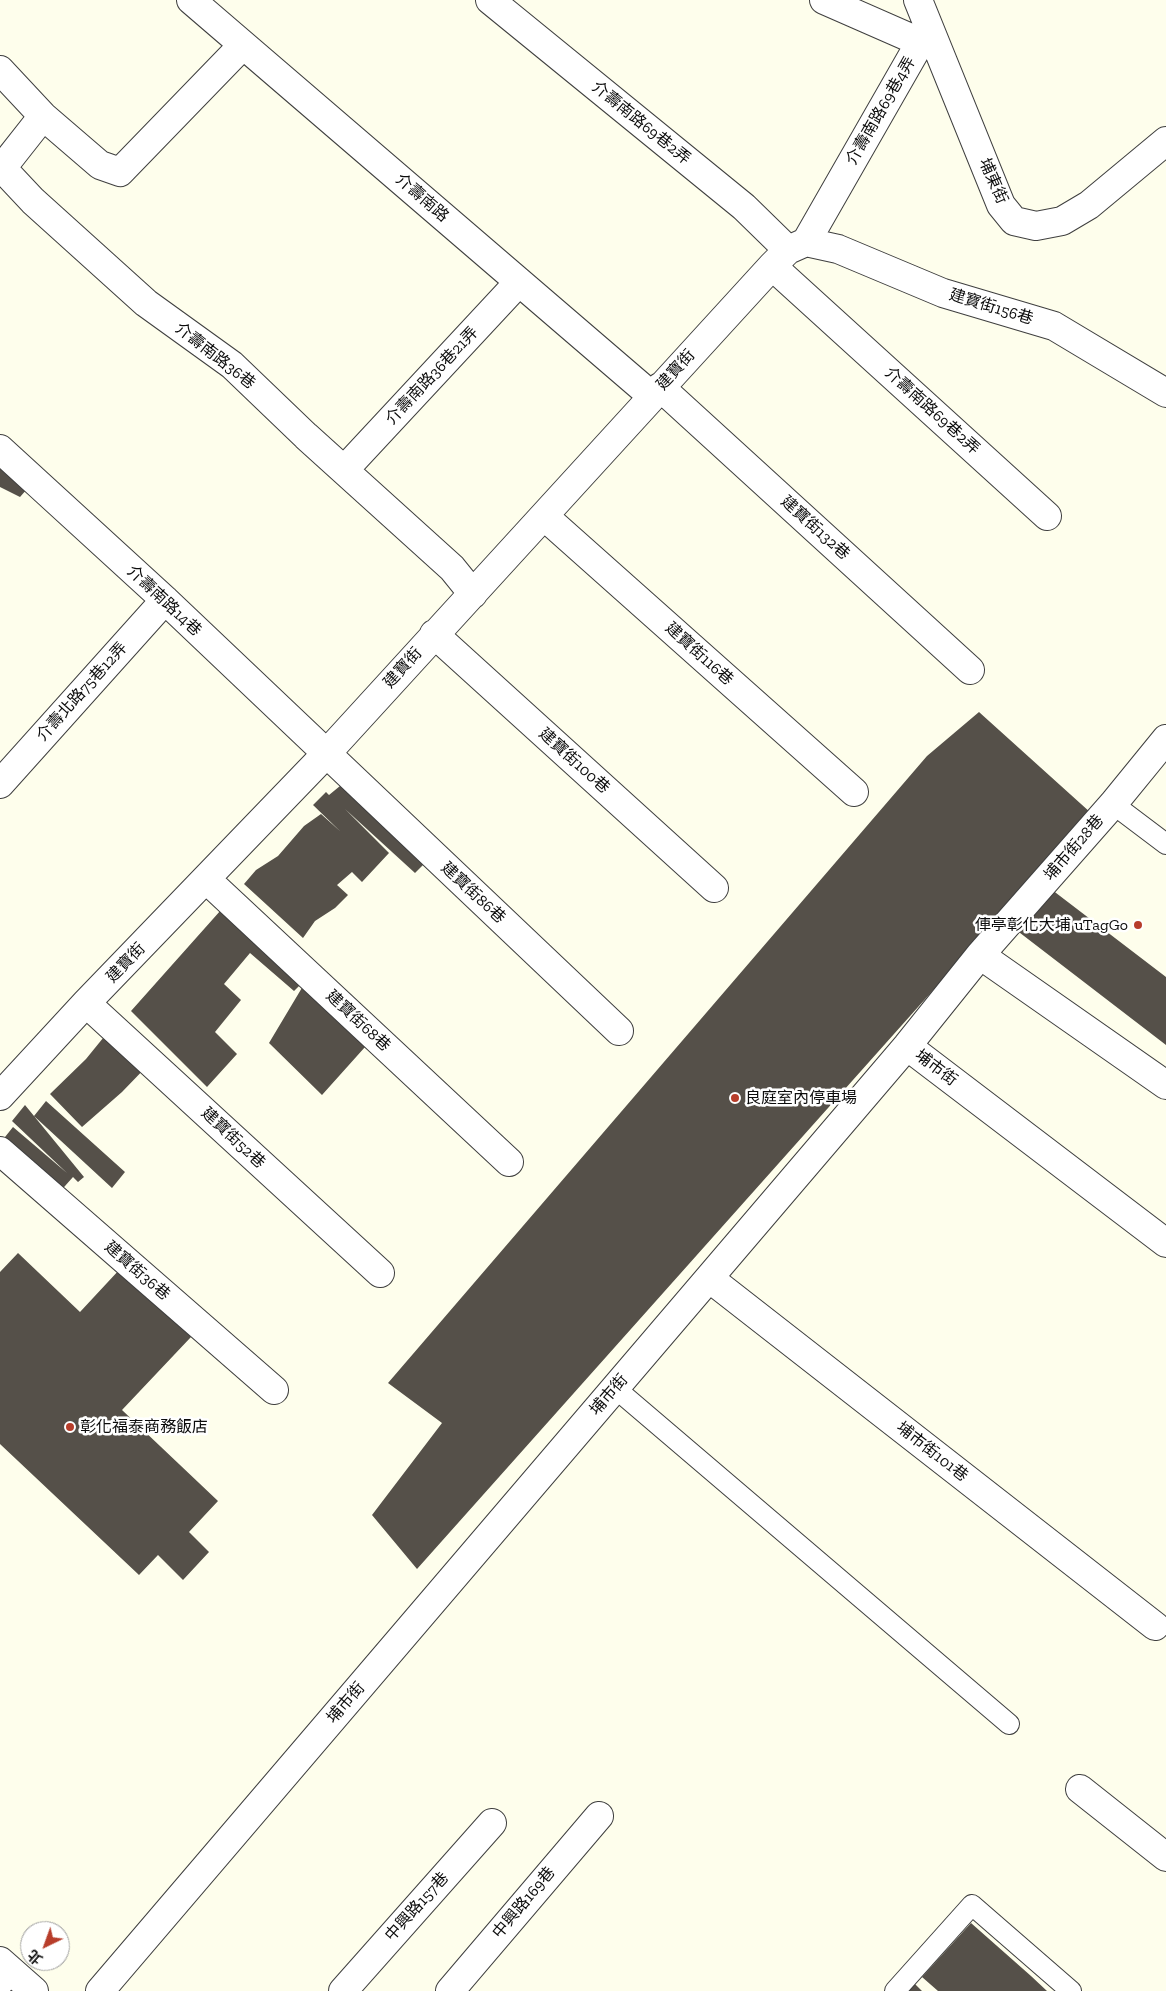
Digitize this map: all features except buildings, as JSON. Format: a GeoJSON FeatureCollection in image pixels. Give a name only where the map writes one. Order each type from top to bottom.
{"type":"FeatureCollection","features":[{"type":"Feature","properties":{"kind":"street","name":"介壽南路"},"geometry":{"type":"LineString","coordinates":[[191,0],[519,282],[656,392]]}},
{"type":"Feature","properties":{"kind":"street","name":"介壽南路69巷2弄"},"geometry":{"type":"LineString","coordinates":[[490,0],[744,207],[1047,516]]}},
{"type":"Feature","properties":{"kind":"street","name":"介壽南路69巷4弄"},"geometry":{"type":"LineString","coordinates":[[789,253],[917,48],[913,39],[824,0]]}},
{"type":"Feature","properties":{"kind":"street","name":"埔東街"},"geometry":{"type":"LineString","coordinates":[[918,0],[1001,205],[1014,221],[1036,226],[1062,221],[1089,205],[1166,141]]}},
{"type":"Feature","properties":{"kind":"street"},"geometry":{"type":"LineString","coordinates":[[0,70],[43,116],[100,165],[120,172],[243,45]]}},
{"type":"Feature","properties":{"kind":"street","name":"介壽南路36巷"},"geometry":{"type":"LineString","coordinates":[[43,116],[2,168],[33,201],[146,303],[232,365],[306,436],[345,469],[452,568],[472,594]]}},
{"type":"Feature","properties":{"kind":"street","name":"建寶街156巷"},"geometry":{"type":"LineString","coordinates":[[789,253],[838,249],[943,293],[1054,326],[1166,393]]}},
{"type":"Feature","properties":{"kind":"street","name":"建寶街"},"geometry":{"type":"LineString","coordinates":[[0,1096],[86,1003],[207,880],[326,754],[656,392],[789,253]]}},
{"type":"Feature","properties":{"kind":"street","name":"介壽南路36巷21弄"},"geometry":{"type":"LineString","coordinates":[[345,469],[519,282]]}},
{"type":"Feature","properties":{"kind":"street","name":"建寶街132巷"},"geometry":{"type":"LineString","coordinates":[[656,392],[970,670]]}},
{"type":"Feature","properties":{"kind":"street","name":"介壽南路14巷"},"geometry":{"type":"LineString","coordinates":[[0,449],[165,600],[326,754]]}},
{"type":"Feature","properties":{"kind":"street","name":"建寶街116巷"},"geometry":{"type":"LineString","coordinates":[[544,516],[854,792]]}},
{"type":"Feature","properties":{"kind":"street","name":"介壽北路75巷12弄"},"geometry":{"type":"LineString","coordinates":[[0,784],[165,600]]}},
{"type":"Feature","properties":{"kind":"street","name":"建寶街100巷"},"geometry":{"type":"LineString","coordinates":[[434,634],[714,888]]}},
{"type":"Feature","properties":{"kind":"street","name":"埔市街28巷"},"geometry":{"type":"LineString","coordinates":[[906,1046],[980,955],[1113,804],[1166,739]]}},
{"type":"Feature","properties":{"kind":"street","name":"建寶街86巷"},"geometry":{"type":"LineString","coordinates":[[326,754],[619,1031]]}},
{"type":"Feature","properties":{"kind":"street","name":"建寶街68巷"},"geometry":{"type":"LineString","coordinates":[[207,880],[509,1162]]}},
{"type":"Feature","properties":{"kind":"street"},"geometry":{"type":"LineString","coordinates":[[980,955],[1166,1085]]}},
{"type":"Feature","properties":{"kind":"street","name":"建寶街52巷"},"geometry":{"type":"LineString","coordinates":[[86,1003],[380,1273]]}},
{"type":"Feature","properties":{"kind":"street","name":"埔市街"},"geometry":{"type":"LineString","coordinates":[[100,1991],[906,1046],[1166,1243]]}},
{"type":"Feature","properties":{"kind":"street","name":"建寶街36巷"},"geometry":{"type":"LineString","coordinates":[[0,1151],[274,1390]]}},
{"type":"Feature","properties":{"kind":"street","name":"埔市街101巷"},"geometry":{"type":"LineString","coordinates":[[709,1278],[1155,1626]]}},
{"type":"Feature","properties":{"kind":"street"},"geometry":{"type":"LineString","coordinates":[[1080,1789],[1166,1857]]}},
{"type":"Feature","properties":{"kind":"street","name":"中興路169巷"},"geometry":{"type":"LineString","coordinates":[[450,1991],[599,1816]]}},
{"type":"Feature","properties":{"kind":"street","name":"中興路157巷"},"geometry":{"type":"LineString","coordinates":[[343,1991],[492,1823]]}},
{"type":"Feature","properties":{"kind":"street"},"geometry":{"type":"LineString","coordinates":[[4,1973],[34,1991]]}},
{"type":"Feature","properties":{"kind":"lane"},"geometry":{"type":"LineString","coordinates":[[1113,804],[1166,844]]}},
{"type":"Feature","properties":{"kind":"lane"},"geometry":{"type":"LineString","coordinates":[[615,1388],[1009,1724]]}},
{"type":"Feature","properties":{"kind":"lane"},"geometry":{"type":"LineString","coordinates":[[895,1991],[972,1905],[1070,1991]]}},
{"type":"Feature","properties":{"kind":"place","name":"俥亭彰化大埔 uTagGo"},"geometry":{"type":"Point","coordinates":[1138,925]}},
{"type":"Feature","properties":{"kind":"place","name":"良庭室內停車場"},"geometry":{"type":"Point","coordinates":[735,1098]}},
{"type":"Feature","properties":{"kind":"place","name":"彰化福泰商務飯店"},"geometry":{"type":"Point","coordinates":[70,1427]}}]}
